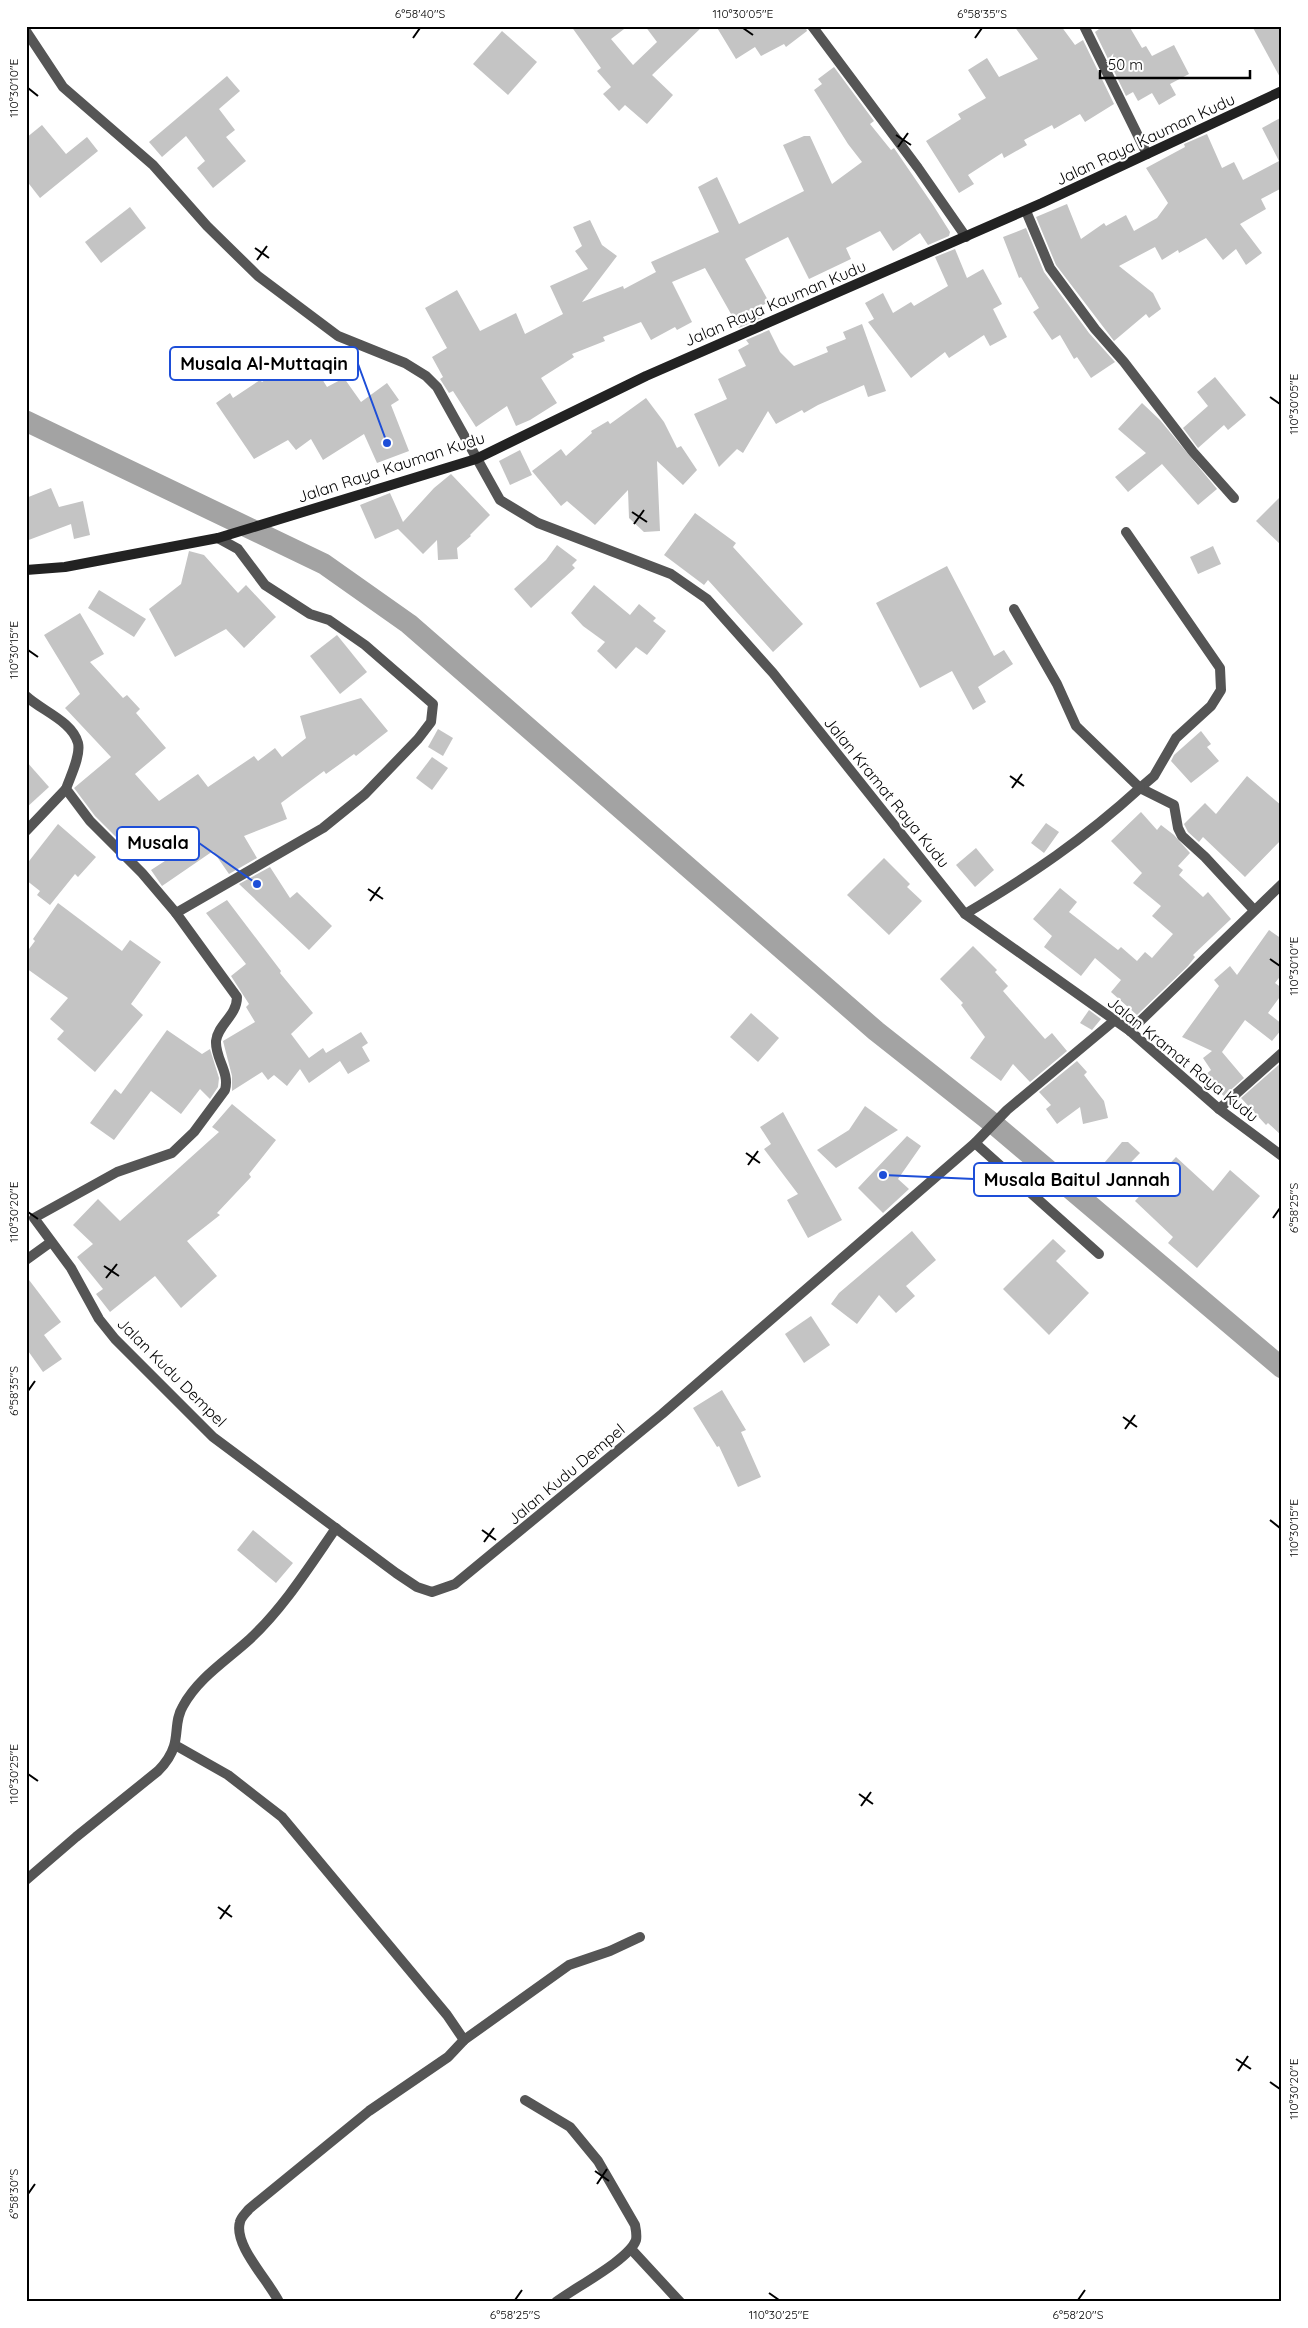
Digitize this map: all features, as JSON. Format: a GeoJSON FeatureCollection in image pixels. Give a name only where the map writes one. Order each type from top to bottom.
{"type":"FeatureCollection","features":[{"type":"Feature","properties":{"kind":"street"},"geometry":{"type":"LineString","coordinates":[[812,26],[918,168],[966,238]]}},
{"type":"Feature","properties":{"kind":"street"},"geometry":{"type":"LineString","coordinates":[[1084,26],[1148,154]]}},
{"type":"Feature","properties":{"kind":"street","name":"Jalan Kramat Raya Kudu"},"geometry":{"type":"LineString","coordinates":[[26,31],[63,87],[153,165],[207,226],[258,276],[338,336],[405,363],[426,376],[437,387],[500,500],[538,523],[671,574],[707,599],[773,673],[965,914],[1130,1031],[1219,1108],[1282,1156]]}},
{"type":"Feature","properties":{"kind":"street","name":"Jalan Raya Kauman Kudu"},"geometry":{"type":"LineString","coordinates":[[218,538],[476,459],[646,376],[966,238],[1282,91]]}},
{"type":"Feature","properties":{"kind":"street"},"geometry":{"type":"LineString","coordinates":[[1026,210],[1050,268],[1095,329],[1124,362],[1194,452],[1234,498]]}},
{"type":"Feature","properties":{"kind":"street"},"geometry":{"type":"LineString","coordinates":[[965,914],[1039,869],[1102,823],[1154,776],[1176,738],[1211,706],[1221,690],[1220,668],[1126,532]]}},
{"type":"Feature","properties":{"kind":"street"},"geometry":{"type":"LineString","coordinates":[[26,570],[65,567],[218,538],[238,549],[265,585],[310,614],[329,620],[365,645],[434,704],[431,722],[418,739],[365,794],[323,828],[176,913]]}},
{"type":"Feature","properties":{"kind":"street"},"geometry":{"type":"LineString","coordinates":[[1014,609],[1057,684],[1076,726],[1140,788],[1174,805],[1178,828],[1182,836],[1254,910]]}},
{"type":"Feature","properties":{"kind":"street"},"geometry":{"type":"LineString","coordinates":[[26,696],[70,727],[78,744],[66,789],[26,831]]}},
{"type":"Feature","properties":{"kind":"street","name":"Jalan Kudu Dempel"},"geometry":{"type":"LineString","coordinates":[[66,789],[90,821],[142,873],[176,913],[237,997],[234,1014],[216,1039],[216,1047],[227,1082],[225,1090],[194,1132],[172,1153],[116,1172],[30,1214],[81,1283],[99,1319],[115,1339],[213,1437],[403,1578],[417,1587],[432,1592],[455,1584],[662,1414],[975,1143],[1007,1110],[1115,1020]]}},
{"type":"Feature","properties":{"kind":"street"},"geometry":{"type":"LineString","coordinates":[[1130,1031],[1282,884]]}},
{"type":"Feature","properties":{"kind":"street"},"geometry":{"type":"LineString","coordinates":[[1219,1108],[1282,1053]]}},
{"type":"Feature","properties":{"kind":"street"},"geometry":{"type":"LineString","coordinates":[[975,1143],[1099,1254]]}},
{"type":"Feature","properties":{"kind":"street"},"geometry":{"type":"LineString","coordinates":[[26,1260],[51,1242]]}},
{"type":"Feature","properties":{"kind":"street"},"geometry":{"type":"LineString","coordinates":[[26,1880],[76,1836],[158,1771],[168,1760],[175,1745],[176,1727],[183,1706],[213,1670],[250,1639],[282,1605],[336,1528]]}},
{"type":"Feature","properties":{"kind":"street"},"geometry":{"type":"LineString","coordinates":[[175,1745],[228,1775],[282,1817],[447,2015],[464,2040]]}},
{"type":"Feature","properties":{"kind":"street"},"geometry":{"type":"LineString","coordinates":[[279,2302],[244,2247],[239,2231],[240,2220],[249,2209],[362,2117],[448,2057],[464,2040],[569,1965],[640,1937]]}},
{"type":"Feature","properties":{"kind":"street"},"geometry":{"type":"LineString","coordinates":[[525,2100],[570,2127],[598,2161],[633,2217],[637,2234],[631,2249],[606,2270],[576,2286],[556,2302]]}},
{"type":"Feature","properties":{"kind":"street"},"geometry":{"type":"LineString","coordinates":[[631,2249],[680,2302]]}},
{"type":"Feature","properties":{"kind":"building"},"geometry":{"type":"Polygon","coordinates":[[[571,26],[628,26],[611,39],[633,65],[657,42],[645,26],[703,26],[652,75],[673,95],[647,124],[625,105],[619,111],[603,94],[611,87],[597,71],[601,68],[571,26]]]}},
{"type":"Feature","properties":{"kind":"building"},"geometry":{"type":"Polygon","coordinates":[[[716,26],[805,26],[807,31],[786,47],[784,44],[761,56],[755,47],[736,59],[716,26]]]}},
{"type":"Feature","properties":{"kind":"building"},"geometry":{"type":"Polygon","coordinates":[[[1014,26],[1061,26],[1075,45],[1083,40],[1114,104],[1085,122],[1080,114],[1054,129],[1052,125],[1024,140],[1027,145],[1004,158],[1002,153],[968,175],[974,184],[959,193],[926,141],[961,119],[958,114],[986,98],[968,70],[987,58],[999,77],[1038,59],[1014,26]]]}},
{"type":"Feature","properties":{"kind":"building"},"geometry":{"type":"Polygon","coordinates":[[[1103,26],[1129,26],[1142,48],[1146,46],[1152,56],[1174,45],[1189,74],[1170,84],[1176,95],[1159,105],[1152,93],[1138,101],[1133,92],[1126,96],[1095,32],[1103,26]]]}},
{"type":"Feature","properties":{"kind":"building"},"geometry":{"type":"Polygon","coordinates":[[[1252,26],[1282,26],[1282,81],[1252,26]]]}},
{"type":"Feature","properties":{"kind":"building"},"geometry":{"type":"Polygon","coordinates":[[[502,31],[537,62],[508,95],[473,64],[502,31]]]}},
{"type":"Feature","properties":{"kind":"building"},"geometry":{"type":"Polygon","coordinates":[[[834,67],[874,121],[870,124],[891,150],[894,148],[933,205],[950,232],[949,236],[928,245],[920,233],[893,251],[880,231],[846,248],[851,259],[809,279],[788,237],[745,259],[769,302],[757,308],[762,318],[739,328],[705,268],[672,282],[692,322],[677,330],[675,327],[651,340],[641,322],[603,337],[605,341],[572,354],[574,357],[541,378],[557,403],[530,420],[516,426],[507,406],[476,427],[453,391],[449,393],[440,379],[443,377],[432,357],[447,348],[425,308],[457,290],[480,331],[516,313],[525,334],[563,314],[550,286],[588,269],[575,251],[582,246],[573,227],[590,220],[602,245],[617,256],[582,302],[623,286],[624,289],[656,272],[651,262],[719,232],[698,187],[717,177],[739,224],[804,191],[783,145],[804,136],[810,136],[832,184],[862,162],[848,144],[814,90],[822,84],[818,79],[834,67]]]}},
{"type":"Feature","properties":{"kind":"building"},"geometry":{"type":"Polygon","coordinates":[[[227,76],[240,91],[219,109],[235,130],[226,137],[246,161],[213,188],[197,168],[205,161],[186,136],[162,157],[149,142],[227,76]]]}},
{"type":"Feature","properties":{"kind":"building"},"geometry":{"type":"Polygon","coordinates":[[[1282,117],[1282,188],[1261,199],[1266,209],[1240,224],[1262,253],[1246,265],[1236,249],[1223,260],[1206,238],[1179,253],[1178,250],[1162,260],[1155,247],[1119,266],[1153,293],[1161,309],[1149,318],[1146,314],[1114,341],[1056,265],[1036,217],[1067,204],[1081,239],[1104,223],[1106,226],[1126,215],[1134,231],[1157,218],[1168,203],[1146,168],[1185,147],[1184,144],[1207,134],[1222,168],[1234,162],[1243,180],[1279,161],[1262,128],[1282,117]]]}},
{"type":"Feature","properties":{"kind":"building"},"geometry":{"type":"Polygon","coordinates":[[[42,125],[66,154],[87,137],[98,151],[40,198],[26,180],[26,138],[42,125]]]}},
{"type":"Feature","properties":{"kind":"building"},"geometry":{"type":"Polygon","coordinates":[[[130,207],[146,228],[101,263],[85,242],[130,207]]]}},
{"type":"Feature","properties":{"kind":"building"},"geometry":{"type":"Polygon","coordinates":[[[1026,228],[1044,272],[1089,333],[1115,362],[1091,378],[1077,357],[1074,359],[1060,335],[1052,340],[1033,312],[1039,308],[1021,277],[1019,278],[1003,237],[1026,228]]]}},
{"type":"Feature","properties":{"kind":"building"},"geometry":{"type":"Polygon","coordinates":[[[955,249],[967,278],[983,269],[1002,304],[993,309],[1007,337],[990,346],[984,335],[949,358],[945,352],[911,378],[868,322],[874,319],[865,303],[883,293],[893,313],[911,302],[914,306],[948,286],[935,257],[955,249]]]}},
{"type":"Feature","properties":{"kind":"building"},"geometry":{"type":"Polygon","coordinates":[[[862,324],[886,391],[868,397],[864,385],[804,413],[802,410],[776,424],[768,411],[743,453],[737,449],[719,467],[694,414],[727,399],[718,379],[746,366],[738,350],[749,344],[746,340],[769,330],[780,352],[794,366],[828,352],[826,347],[846,339],[843,332],[862,324]]]}},
{"type":"Feature","properties":{"kind":"building"},"geometry":{"type":"Polygon","coordinates":[[[306,353],[327,387],[344,378],[361,402],[387,383],[399,400],[391,405],[409,451],[377,463],[364,434],[323,460],[311,439],[296,450],[288,440],[254,459],[216,403],[230,393],[233,398],[260,380],[262,382],[306,353]]]}},
{"type":"Feature","properties":{"kind":"building"},"geometry":{"type":"Polygon","coordinates":[[[1215,377],[1246,415],[1228,430],[1224,425],[1198,448],[1183,428],[1208,406],[1197,392],[1215,377]]]}},
{"type":"Feature","properties":{"kind":"building"},"geometry":{"type":"Polygon","coordinates":[[[646,398],[664,422],[677,448],[681,446],[697,470],[683,485],[657,461],[660,531],[644,532],[629,518],[628,490],[595,525],[567,501],[561,506],[532,471],[561,449],[566,456],[592,433],[591,431],[608,421],[610,424],[646,398]]]}},
{"type":"Feature","properties":{"kind":"building"},"geometry":{"type":"Polygon","coordinates":[[[1142,403],[1160,420],[1217,489],[1198,505],[1162,464],[1128,492],[1115,477],[1146,453],[1118,429],[1142,403]]]}},
{"type":"Feature","properties":{"kind":"building"},"geometry":{"type":"Polygon","coordinates":[[[520,450],[532,475],[510,485],[499,461],[520,450]]]}},
{"type":"Feature","properties":{"kind":"building"},"geometry":{"type":"Polygon","coordinates":[[[451,474],[490,515],[457,548],[458,559],[438,560],[437,540],[423,554],[398,529],[375,539],[360,505],[390,493],[403,522],[434,488],[451,474]]]}},
{"type":"Feature","properties":{"kind":"building"},"geometry":{"type":"Polygon","coordinates":[[[51,488],[59,507],[83,501],[90,535],[74,539],[71,524],[26,541],[26,498],[51,488]]]}},
{"type":"Feature","properties":{"kind":"building"},"geometry":{"type":"Polygon","coordinates":[[[1282,495],[1282,546],[1256,521],[1282,495]]]}},
{"type":"Feature","properties":{"kind":"building"},"geometry":{"type":"Polygon","coordinates":[[[695,513],[736,543],[733,547],[803,624],[773,652],[708,580],[704,585],[664,555],[695,513]]]}},
{"type":"Feature","properties":{"kind":"building"},"geometry":{"type":"Polygon","coordinates":[[[557,545],[577,560],[572,565],[575,568],[531,608],[514,589],[546,560],[557,545]]]}},
{"type":"Feature","properties":{"kind":"building"},"geometry":{"type":"Polygon","coordinates":[[[1213,546],[1221,564],[1198,574],[1190,557],[1213,546]]]}},
{"type":"Feature","properties":{"kind":"building"},"geometry":{"type":"Polygon","coordinates":[[[189,551],[204,555],[238,593],[246,585],[276,617],[244,648],[226,629],[175,657],[149,609],[181,584],[189,551]]]}},
{"type":"Feature","properties":{"kind":"building"},"geometry":{"type":"Polygon","coordinates":[[[947,566],[994,656],[1004,650],[1013,664],[978,687],[986,702],[973,710],[952,671],[920,688],[876,603],[947,566]]]}},
{"type":"Feature","properties":{"kind":"building"},"geometry":{"type":"Polygon","coordinates":[[[594,585],[630,615],[639,604],[656,618],[653,621],[666,631],[647,655],[636,647],[616,669],[597,651],[605,642],[583,626],[571,613],[594,585]]]}},
{"type":"Feature","properties":{"kind":"building"},"geometry":{"type":"Polygon","coordinates":[[[99,590],[146,619],[134,637],[88,608],[99,590]]]}},
{"type":"Feature","properties":{"kind":"building"},"geometry":{"type":"Polygon","coordinates":[[[80,613],[104,654],[90,662],[123,698],[127,695],[140,709],[136,713],[166,748],[135,774],[159,801],[198,774],[208,787],[254,756],[258,761],[275,748],[282,757],[306,738],[300,716],[361,698],[388,731],[356,756],[354,754],[326,774],[324,771],[281,803],[287,819],[244,836],[257,858],[229,874],[213,851],[162,886],[151,870],[168,859],[150,833],[146,835],[144,832],[126,847],[95,816],[74,788],[111,757],[65,708],[80,694],[44,635],[80,613]]]}},
{"type":"Feature","properties":{"kind":"building"},"geometry":{"type":"Polygon","coordinates":[[[337,635],[367,672],[340,694],[310,656],[337,635]]]}},
{"type":"Feature","properties":{"kind":"building"},"geometry":{"type":"Polygon","coordinates":[[[438,729],[453,738],[443,756],[428,747],[438,729]]]}},
{"type":"Feature","properties":{"kind":"building"},"geometry":{"type":"Polygon","coordinates":[[[1201,731],[1211,744],[1207,747],[1219,761],[1191,783],[1171,761],[1174,755],[1201,731]]]}},
{"type":"Feature","properties":{"kind":"building"},"geometry":{"type":"Polygon","coordinates":[[[432,757],[448,768],[432,790],[416,778],[432,757]]]}},
{"type":"Feature","properties":{"kind":"building"},"geometry":{"type":"Polygon","coordinates":[[[26,761],[49,787],[26,808],[26,761]]]}},
{"type":"Feature","properties":{"kind":"building"},"geometry":{"type":"Polygon","coordinates":[[[1247,776],[1282,806],[1282,839],[1245,877],[1203,837],[1199,842],[1188,832],[1184,824],[1205,803],[1216,814],[1247,776]]]}},
{"type":"Feature","properties":{"kind":"building"},"geometry":{"type":"Polygon","coordinates":[[[1141,812],[1157,830],[1161,825],[1174,835],[1190,853],[1178,866],[1183,870],[1179,875],[1203,897],[1208,892],[1231,919],[1193,955],[1195,957],[1188,966],[1137,1015],[1111,992],[1121,980],[1095,958],[1081,976],[1044,947],[1052,936],[1033,919],[1060,888],[1077,902],[1069,912],[1118,950],[1121,947],[1137,961],[1145,952],[1152,958],[1173,934],[1152,916],[1161,906],[1133,883],[1142,873],[1111,841],[1141,812]]]}},
{"type":"Feature","properties":{"kind":"building"},"geometry":{"type":"Polygon","coordinates":[[[1046,823],[1059,832],[1044,853],[1031,843],[1046,823]]]}},
{"type":"Feature","properties":{"kind":"building"},"geometry":{"type":"Polygon","coordinates":[[[58,824],[96,857],[78,877],[75,874],[50,905],[37,895],[40,891],[26,880],[26,865],[58,824]]]}},
{"type":"Feature","properties":{"kind":"building"},"geometry":{"type":"Polygon","coordinates":[[[976,848],[994,870],[975,887],[956,865],[976,848]]]}},
{"type":"Feature","properties":{"kind":"building"},"geometry":{"type":"Polygon","coordinates":[[[884,858],[910,884],[907,887],[922,901],[889,935],[847,895],[884,858]]]}},
{"type":"Feature","properties":{"kind":"building"},"geometry":{"type":"Polygon","coordinates":[[[270,867],[290,898],[297,892],[332,926],[309,950],[239,884],[270,867]]]}},
{"type":"Feature","properties":{"kind":"building"},"geometry":{"type":"Polygon","coordinates":[[[227,900],[281,971],[280,973],[313,1013],[291,1034],[309,1058],[323,1048],[326,1053],[361,1032],[368,1043],[362,1047],[370,1061],[348,1074],[340,1061],[309,1083],[300,1069],[287,1086],[274,1075],[268,1080],[262,1072],[232,1091],[232,1076],[223,1041],[255,1022],[246,1007],[249,1004],[231,976],[246,964],[206,913],[227,900]]]}},
{"type":"Feature","properties":{"kind":"building"},"geometry":{"type":"Polygon","coordinates":[[[58,903],[122,951],[130,940],[161,962],[131,1004],[143,1015],[95,1072],[57,1039],[64,1031],[50,1019],[68,998],[26,968],[26,953],[35,941],[33,939],[58,903]]]}},
{"type":"Feature","properties":{"kind":"building"},"geometry":{"type":"Polygon","coordinates":[[[1269,930],[1282,939],[1282,974],[1275,983],[1282,988],[1282,994],[1268,1013],[1282,1024],[1282,1029],[1272,1041],[1245,1020],[1222,1052],[1244,1078],[1224,1096],[1203,1077],[1211,1070],[1203,1058],[1212,1051],[1182,1037],[1219,986],[1214,980],[1230,966],[1237,975],[1269,930]]]}},
{"type":"Feature","properties":{"kind":"building"},"geometry":{"type":"Polygon","coordinates":[[[973,946],[997,970],[995,972],[1008,986],[1003,991],[1045,1039],[1052,1033],[1067,1051],[1030,1082],[1013,1064],[1001,1081],[970,1058],[985,1037],[961,1005],[963,1003],[940,979],[973,946]]]}},
{"type":"Feature","properties":{"kind":"building"},"geometry":{"type":"Polygon","coordinates":[[[1089,1010],[1101,1019],[1092,1030],[1080,1023],[1089,1010]]]}},
{"type":"Feature","properties":{"kind":"building"},"geometry":{"type":"Polygon","coordinates":[[[751,1013],[779,1038],[758,1062],[730,1037],[751,1013]]]}},
{"type":"Feature","properties":{"kind":"building"},"geometry":{"type":"Polygon","coordinates":[[[167,1030],[202,1054],[210,1049],[219,1078],[218,1087],[210,1099],[200,1089],[181,1114],[151,1091],[114,1140],[90,1123],[115,1089],[121,1094],[167,1030]]]}},
{"type":"Feature","properties":{"kind":"building"},"geometry":{"type":"Polygon","coordinates":[[[1077,1061],[1087,1072],[1084,1075],[1104,1101],[1108,1118],[1083,1124],[1080,1107],[1057,1124],[1046,1109],[1051,1105],[1039,1092],[1077,1061]]]}},
{"type":"Feature","properties":{"kind":"building"},"geometry":{"type":"Polygon","coordinates":[[[1282,1062],[1282,1136],[1268,1123],[1266,1125],[1241,1098],[1282,1062]]]}},
{"type":"Feature","properties":{"kind":"building"},"geometry":{"type":"Polygon","coordinates":[[[232,1104],[276,1140],[249,1174],[251,1177],[217,1213],[220,1215],[187,1241],[217,1276],[181,1308],[155,1276],[110,1312],[96,1294],[103,1289],[77,1257],[93,1244],[73,1225],[98,1199],[120,1221],[219,1132],[212,1127],[232,1104]]]}},
{"type":"Feature","properties":{"kind":"building"},"geometry":{"type":"Polygon","coordinates":[[[865,1106],[898,1130],[836,1168],[817,1150],[849,1130],[865,1106]]]}},
{"type":"Feature","properties":{"kind":"building"},"geometry":{"type":"Polygon","coordinates":[[[783,1112],[842,1220],[808,1238],[787,1200],[798,1194],[764,1149],[771,1144],[760,1127],[783,1112]]]}},
{"type":"Feature","properties":{"kind":"building"},"geometry":{"type":"Polygon","coordinates":[[[907,1136],[921,1146],[898,1179],[909,1189],[883,1213],[858,1188],[907,1136]]]}},
{"type":"Feature","properties":{"kind":"building"},"geometry":{"type":"Polygon","coordinates":[[[1122,1142],[1128,1142],[1140,1153],[1112,1182],[1099,1169],[1122,1142]]]}},
{"type":"Feature","properties":{"kind":"building"},"geometry":{"type":"Polygon","coordinates":[[[1176,1157],[1213,1191],[1230,1170],[1260,1196],[1197,1268],[1168,1243],[1173,1237],[1135,1201],[1176,1157]]]}},
{"type":"Feature","properties":{"kind":"building"},"geometry":{"type":"Polygon","coordinates":[[[912,1231],[936,1260],[906,1286],[915,1296],[896,1313],[879,1295],[857,1324],[831,1304],[839,1293],[912,1231]]]}},
{"type":"Feature","properties":{"kind":"building"},"geometry":{"type":"Polygon","coordinates":[[[1053,1239],[1066,1251],[1056,1261],[1089,1293],[1049,1335],[1003,1289],[1053,1239]]]}},
{"type":"Feature","properties":{"kind":"building"},"geometry":{"type":"Polygon","coordinates":[[[26,1276],[61,1322],[44,1335],[62,1359],[43,1372],[26,1348],[26,1276]]]}},
{"type":"Feature","properties":{"kind":"building"},"geometry":{"type":"Polygon","coordinates":[[[811,1316],[830,1345],[804,1363],[785,1334],[811,1316]]]}},
{"type":"Feature","properties":{"kind":"building"},"geometry":{"type":"Polygon","coordinates":[[[722,1390],[746,1430],[741,1432],[761,1477],[738,1487],[719,1446],[717,1447],[693,1408],[722,1390]]]}},
{"type":"Feature","properties":{"kind":"building"},"geometry":{"type":"Polygon","coordinates":[[[253,1530],[293,1563],[276,1583],[237,1550],[253,1530]]]}},
{"type":"Feature","properties":{"kind":"waterway"},"geometry":{"type":"LineString","coordinates":[[26,421],[324,564],[409,624],[876,1031],[995,1125],[1282,1368]]}},
{"type":"Feature","properties":{"kind":"place","name":"Musala Al-Muttaqin"},"geometry":{"type":"Point","coordinates":[387,443]}},
{"type":"Feature","properties":{"kind":"place","name":"Musala"},"geometry":{"type":"Point","coordinates":[257,884]}},
{"type":"Feature","properties":{"kind":"place","name":"Musala Baitul Jannah"},"geometry":{"type":"Point","coordinates":[883,1175]}}]}
